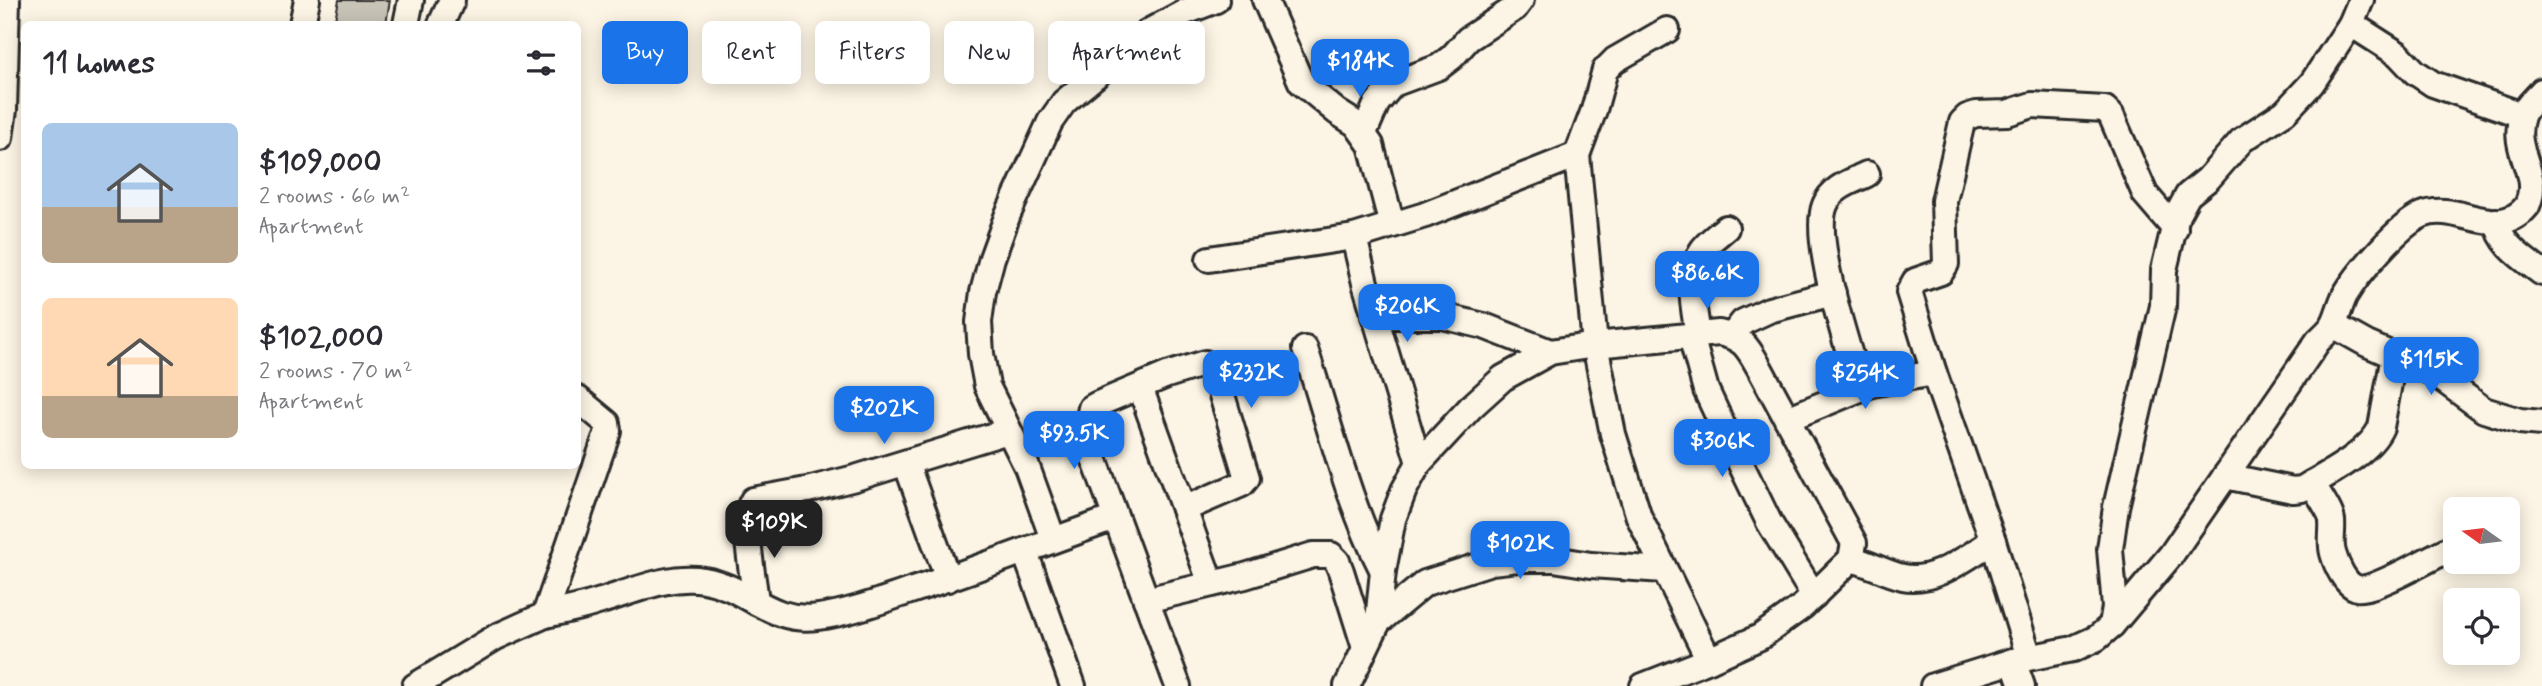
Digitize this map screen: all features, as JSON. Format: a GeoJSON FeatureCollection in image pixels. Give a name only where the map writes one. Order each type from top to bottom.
{"type":"FeatureCollection","features":[{"type":"Feature","properties":{"kind":"street"},"geometry":{"type":"LineString","coordinates":[[0,138],[14,110],[8,0]]}},
{"type":"Feature","properties":{"kind":"street"},"geometry":{"type":"LineString","coordinates":[[303,21],[307,0]]}},
{"type":"Feature","properties":{"kind":"street"},"geometry":{"type":"LineString","coordinates":[[407,21],[411,0]]}},
{"type":"Feature","properties":{"kind":"street"},"geometry":{"type":"LineString","coordinates":[[442,21],[452,0]]}},
{"type":"Feature","properties":{"kind":"street"},"geometry":{"type":"LineString","coordinates":[[1054,539],[1027,467],[987,386],[979,322],[992,258],[1008,214],[1050,122],[1064,102],[1147,32],[1185,12],[1216,0]]}},
{"type":"Feature","properties":{"kind":"street"},"geometry":{"type":"LineString","coordinates":[[1265,0],[1301,82],[1364,132],[1379,170],[1391,225]]}},
{"type":"Feature","properties":{"kind":"street"},"geometry":{"type":"LineString","coordinates":[[1364,132],[1377,103],[1393,84],[1440,67],[1468,39],[1515,8],[1521,0]]}},
{"type":"Feature","properties":{"kind":"street"},"geometry":{"type":"LineString","coordinates":[[2112,625],[2115,607],[2110,549],[2116,508],[2163,306],[2164,270],[2177,215],[2188,195],[2208,179],[2242,140],[2285,112],[2312,83],[2351,24],[2361,0]]}},
{"type":"Feature","properties":{"kind":"street"},"geometry":{"type":"LineString","coordinates":[[2351,24],[2398,54],[2415,72],[2433,84],[2522,115]]}},
{"type":"Feature","properties":{"kind":"street"},"geometry":{"type":"LineString","coordinates":[[1667,30],[1615,60],[1605,70],[1577,155],[1595,345],[1613,434],[1639,517],[1709,660]]}},
{"type":"Feature","properties":{"kind":"street"},"geometry":{"type":"LineString","coordinates":[[1933,686],[2022,659],[2073,649],[2097,638],[2112,625],[2171,555],[2318,341],[2333,325],[2346,295],[2374,257],[2408,223],[2423,214],[2450,211],[2478,221],[2512,219],[2526,207],[2539,184],[2523,149],[2520,136],[2522,115],[2542,91]]}},
{"type":"Feature","properties":{"kind":"street"},"geometry":{"type":"LineString","coordinates":[[2022,686],[2022,659],[1993,541],[1934,373],[1909,292],[1915,281],[1941,272],[1946,264],[1944,201],[1962,122],[1976,114],[2007,113],[2032,105],[2105,109],[2111,115],[2145,194],[2175,229]]}},
{"type":"Feature","properties":{"kind":"street"},"geometry":{"type":"LineString","coordinates":[[1209,259],[1354,237],[1425,215],[1577,155]]}},
{"type":"Feature","properties":{"kind":"street"},"geometry":{"type":"LineString","coordinates":[[1860,388],[1826,263],[1822,216],[1824,206],[1838,188],[1867,174]]}},
{"type":"Feature","properties":{"kind":"street"},"geometry":{"type":"LineString","coordinates":[[2497,220],[2499,232],[2506,242],[2542,273]]}},
{"type":"Feature","properties":{"kind":"street"},"geometry":{"type":"LineString","coordinates":[[1726,228],[1702,251],[1693,278],[1695,335],[1706,390],[1769,522],[1814,596]]}},
{"type":"Feature","properties":{"kind":"street"},"geometry":{"type":"LineString","coordinates":[[1354,237],[1374,316],[1419,463]]}},
{"type":"Feature","properties":{"kind":"street"},"geometry":{"type":"LineString","coordinates":[[1732,336],[1743,322],[1769,310],[1833,293]]}},
{"type":"Feature","properties":{"kind":"street"},"geometry":{"type":"LineString","coordinates":[[1374,316],[1442,316],[1484,326],[1550,352]]}},
{"type":"Feature","properties":{"kind":"street"},"geometry":{"type":"LineString","coordinates":[[2333,325],[2347,335],[2434,373],[2484,410],[2520,421],[2542,422]]}},
{"type":"Feature","properties":{"kind":"street"},"geometry":{"type":"LineString","coordinates":[[1348,686],[1378,622],[1383,571],[1393,519],[1404,490],[1419,463],[1503,377],[1550,352],[1695,335],[1719,333],[1732,336],[1745,344],[1854,543],[1851,559],[1803,606],[1759,637],[1643,686]]}},
{"type":"Feature","properties":{"kind":"street"},"geometry":{"type":"LineString","coordinates":[[1305,349],[1351,496],[1366,537],[1383,571]]}},
{"type":"Feature","properties":{"kind":"street"},"geometry":{"type":"LineString","coordinates":[[2225,476],[2293,490],[2302,489],[2358,454],[2376,438],[2381,427],[2394,356]]}},
{"type":"Feature","properties":{"kind":"street"},"geometry":{"type":"LineString","coordinates":[[1178,686],[1091,450],[1087,436],[1088,418],[1091,408],[1098,404],[1201,363],[1209,365],[1215,372],[1247,478],[1242,484],[1184,509]]}},
{"type":"Feature","properties":{"kind":"street"},"geometry":{"type":"LineString","coordinates":[[1787,419],[1872,384],[1934,373]]}},
{"type":"Feature","properties":{"kind":"street"},"geometry":{"type":"LineString","coordinates":[[1140,387],[1211,584]]}},
{"type":"Feature","properties":{"kind":"street"},"geometry":{"type":"LineString","coordinates":[[545,615],[608,430],[607,423],[581,401]]}},
{"type":"Feature","properties":{"kind":"street"},"geometry":{"type":"LineString","coordinates":[[756,602],[748,522],[749,508],[753,500],[807,490],[1008,431]]}},
{"type":"Feature","properties":{"kind":"street"},"geometry":{"type":"LineString","coordinates":[[906,463],[948,579]]}},
{"type":"Feature","properties":{"kind":"street"},"geometry":{"type":"LineString","coordinates":[[2312,483],[2332,520],[2333,554],[2348,582],[2357,587],[2364,588],[2396,575],[2443,551]]}},
{"type":"Feature","properties":{"kind":"street"},"geometry":{"type":"LineString","coordinates":[[415,686],[496,637],[545,615],[585,606],[652,585],[685,578],[705,580],[727,587],[772,612],[791,617],[817,618],[948,579],[1115,518]]}},
{"type":"Feature","properties":{"kind":"street"},"geometry":{"type":"LineString","coordinates":[[1851,559],[1906,578],[1930,576],[1993,541]]}},
{"type":"Feature","properties":{"kind":"street"},"geometry":{"type":"LineString","coordinates":[[1025,552],[1073,686]]}},
{"type":"Feature","properties":{"kind":"street"},"geometry":{"type":"LineString","coordinates":[[1146,600],[1313,555],[1331,555],[1337,561],[1365,648]]}},
{"type":"Feature","properties":{"kind":"street"},"geometry":{"type":"LineString","coordinates":[[1378,622],[1426,583],[1491,562],[1554,559],[1591,565],[1664,569]]}},
{"type":"Feature","properties":{"kind":"building"},"geometry":{"type":"Polygon","coordinates":[[[339,0],[390,0],[386,21],[335,21],[339,0]]]}}]}
